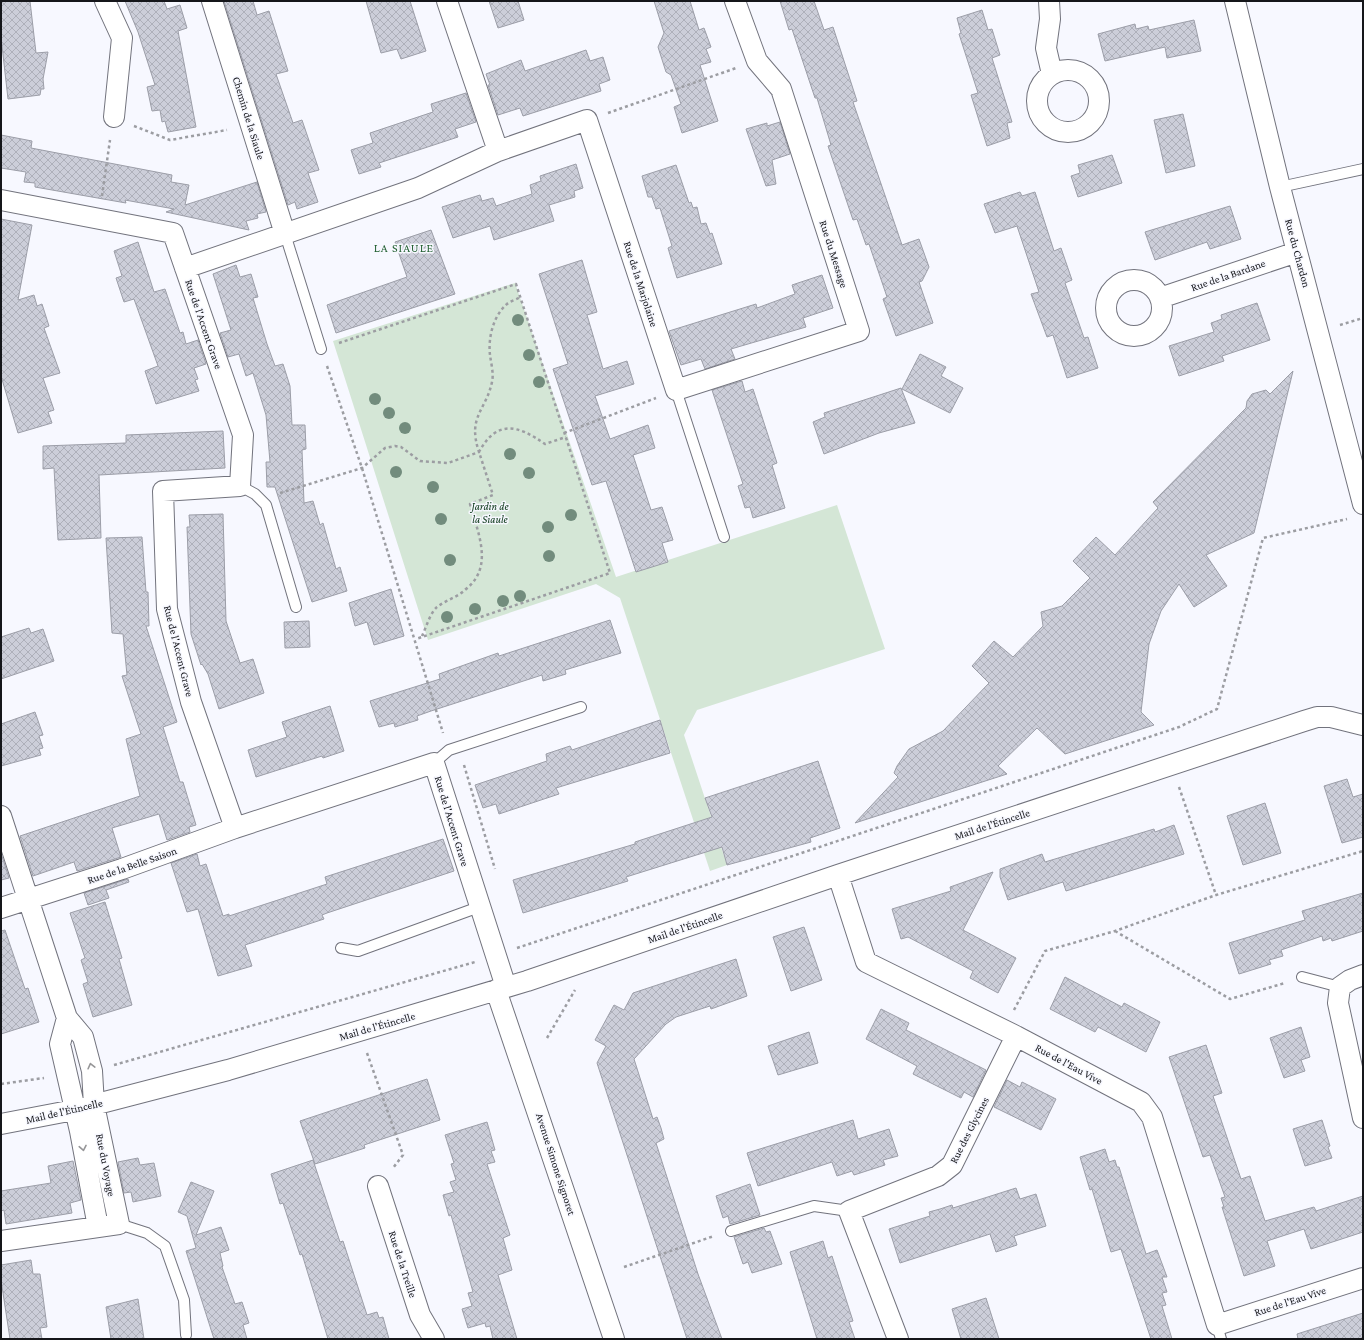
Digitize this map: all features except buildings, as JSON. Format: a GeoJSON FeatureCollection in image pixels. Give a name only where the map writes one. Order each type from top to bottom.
{"type":"FeatureCollection","features":[{"type":"Feature","properties":{"kind":"street"},"geometry":{"type":"LineString","coordinates":[[105,1],[122,38],[114,117]]}},
{"type":"Feature","properties":{"kind":"street","name":"Chemin de la Siaule"},"geometry":{"type":"LineString","coordinates":[[212,1],[285,234]]}},
{"type":"Feature","properties":{"kind":"street"},"geometry":{"type":"LineString","coordinates":[[448,1],[498,151]]}},
{"type":"Feature","properties":{"kind":"street","name":"Rue du Message"},"geometry":{"type":"LineString","coordinates":[[676,390],[860,332],[781,90],[757,61],[735,1]]}},
{"type":"Feature","properties":{"kind":"street"},"geometry":{"type":"LineString","coordinates":[[1049,1],[1050,19],[1046,48],[1052,74]]}},
{"type":"Feature","properties":{"kind":"street","name":"Rue du Chardon"},"geometry":{"type":"LineString","coordinates":[[1235,1],[1297,252],[1357,511]]}},
{"type":"Feature","properties":{"kind":"street"},"geometry":{"type":"LineString","coordinates":[[185,268],[418,188],[498,151],[587,120]]}},
{"type":"Feature","properties":{"kind":"street","name":"Rue de la Marjolaine"},"geometry":{"type":"LineString","coordinates":[[587,120],[676,390]]}},
{"type":"Feature","properties":{"kind":"street","name":"Rue de l'Accent Grave"},"geometry":{"type":"LineString","coordinates":[[1,200],[173,233],[243,435],[240,486],[163,491],[166,609],[191,702],[235,828],[434,763],[496,956],[501,989]]}},
{"type":"Feature","properties":{"kind":"street","name":"Rue de la Bardane"},"geometry":{"type":"LineString","coordinates":[[1160,298],[1297,252]]}},
{"type":"Feature","properties":{"kind":"street","name":"Mail de l'Étincelle"},"geometry":{"type":"LineString","coordinates":[[1,1124],[74,1110],[228,1070],[501,989],[838,875],[1317,717],[1331,717],[1363,725]]}},
{"type":"Feature","properties":{"kind":"street"},"geometry":{"type":"LineString","coordinates":[[1,816],[67,1018],[83,1038],[92,1071],[94,1105]]}},
{"type":"Feature","properties":{"kind":"street","name":"Rue de la Belle Saison"},"geometry":{"type":"LineString","coordinates":[[1,908],[122,869],[235,828]]}},
{"type":"Feature","properties":{"kind":"street","name":"Rue de l'Eau Vive"},"geometry":{"type":"LineString","coordinates":[[838,875],[866,962],[1010,1033],[1141,1102],[1152,1117],[1219,1332],[1363,1278]]}},
{"type":"Feature","properties":{"kind":"street"},"geometry":{"type":"LineString","coordinates":[[1363,975],[1350,980],[1340,987],[1338,1003],[1363,1118]]}},
{"type":"Feature","properties":{"kind":"street","name":"Avenue Simone Signoret"},"geometry":{"type":"LineString","coordinates":[[501,989],[614,1339]]}},
{"type":"Feature","properties":{"kind":"street"},"geometry":{"type":"LineString","coordinates":[[67,1018],[60,1044],[74,1110]]}},
{"type":"Feature","properties":{"kind":"street","name":"Rue des Glycines"},"geometry":{"type":"LineString","coordinates":[[849,1211],[938,1176],[952,1166],[1010,1033]]}},
{"type":"Feature","properties":{"kind":"street","name":"Rue du Voyage"},"geometry":{"type":"LineString","coordinates":[[94,1105],[118,1224]]}},
{"type":"Feature","properties":{"kind":"street","name":"Rue du Voyage"},"geometry":{"type":"LineString","coordinates":[[74,1110],[80,1131],[98,1226]]}},
{"type":"Feature","properties":{"kind":"street","name":"Rue de la Treille"},"geometry":{"type":"LineString","coordinates":[[378,1186],[420,1315],[434,1339]]}},
{"type":"Feature","properties":{"kind":"street"},"geometry":{"type":"LineString","coordinates":[[849,1211],[898,1339]]}},
{"type":"Feature","properties":{"kind":"street"},"geometry":{"type":"LineString","coordinates":[[1,1242],[118,1224]]}},
{"type":"Feature","properties":{"kind":"lane"},"geometry":{"type":"LineString","coordinates":[[1280,187],[1363,169]]}},
{"type":"Feature","properties":{"kind":"lane"},"geometry":{"type":"LineString","coordinates":[[285,234],[321,349]]}},
{"type":"Feature","properties":{"kind":"lane","name":"Rue de la Marjolaine"},"geometry":{"type":"LineString","coordinates":[[676,390],[724,537]]}},
{"type":"Feature","properties":{"kind":"lane"},"geometry":{"type":"LineString","coordinates":[[240,486],[255,494],[266,505],[296,607]]}},
{"type":"Feature","properties":{"kind":"lane"},"geometry":{"type":"LineString","coordinates":[[434,763],[449,750],[581,707]]}},
{"type":"Feature","properties":{"kind":"lane"},"geometry":{"type":"LineString","coordinates":[[341,948],[358,951],[479,907]]}},
{"type":"Feature","properties":{"kind":"lane"},"geometry":{"type":"LineString","coordinates":[[1302,978],[1340,987]]}},
{"type":"Feature","properties":{"kind":"lane","name":"Rue des Glycines"},"geometry":{"type":"LineString","coordinates":[[731,1231],[814,1206],[849,1211]]}},
{"type":"Feature","properties":{"kind":"lane"},"geometry":{"type":"LineString","coordinates":[[118,1224],[147,1233],[165,1246],[184,1300],[186,1335]]}},
{"type":"Feature","properties":{"kind":"path"},"geometry":{"type":"LineString","coordinates":[[587,120],[757,61]]}},
{"type":"Feature","properties":{"kind":"path"},"geometry":{"type":"LineString","coordinates":[[98,218],[114,117],[170,140],[251,125]]}},
{"type":"Feature","properties":{"kind":"path"},"geometry":{"type":"LineString","coordinates":[[416,639],[610,573],[516,284],[321,349],[362,468],[416,639],[443,733]]}},
{"type":"Feature","properties":{"kind":"path"},"geometry":{"type":"LineString","coordinates":[[421,637],[437,607],[465,590],[474,582],[481,569],[483,556],[470,504],[493,495],[475,441],[478,414],[492,381],[489,349],[490,336],[496,318],[507,304],[520,297]]}},
{"type":"Feature","properties":{"kind":"path"},"geometry":{"type":"LineString","coordinates":[[1347,323],[1363,318]]}},
{"type":"Feature","properties":{"kind":"path"},"geometry":{"type":"LineString","coordinates":[[564,433],[676,390]]}},
{"type":"Feature","properties":{"kind":"path"},"geometry":{"type":"LineString","coordinates":[[276,495],[362,468],[385,448],[395,446],[401,448],[420,461],[448,463],[479,452],[485,441],[495,432],[506,427],[514,428],[545,444],[566,437]]}},
{"type":"Feature","properties":{"kind":"path"},"geometry":{"type":"LineString","coordinates":[[92,1071],[496,956],[1179,727],[1218,709],[1263,538],[1357,511]]}},
{"type":"Feature","properties":{"kind":"path"},"geometry":{"type":"LineString","coordinates":[[1177,782],[1216,895]]}},
{"type":"Feature","properties":{"kind":"path"},"geometry":{"type":"LineString","coordinates":[[1010,1033],[1045,951],[1114,930],[1216,895],[1363,851]]}},
{"type":"Feature","properties":{"kind":"path"},"geometry":{"type":"LineString","coordinates":[[1114,930],[1230,1000],[1302,978]]}},
{"type":"Feature","properties":{"kind":"path"},"geometry":{"type":"LineString","coordinates":[[547,1038],[578,984]]}},
{"type":"Feature","properties":{"kind":"path"},"geometry":{"type":"LineString","coordinates":[[367,1052],[404,1155],[378,1186]]}},
{"type":"Feature","properties":{"kind":"path"},"geometry":{"type":"LineString","coordinates":[[1,1084],[67,1075]]}},
{"type":"Feature","properties":{"kind":"path"},"geometry":{"type":"LineString","coordinates":[[624,1267],[731,1231]]}},
{"type":"Feature","properties":{"kind":"green space","name":"Jardin de la Siaule"},"geometry":{"type":"Polygon","coordinates":[[[515,283],[616,577],[837,505],[885,649],[697,710],[684,735],[727,865],[710,871],[620,598],[596,584],[428,640],[333,341],[515,283]]]}},
{"type":"Feature","properties":{"kind":"district","name":"LA SIAULE"},"geometry":{"type":"Point","coordinates":[404,248]}}]}
